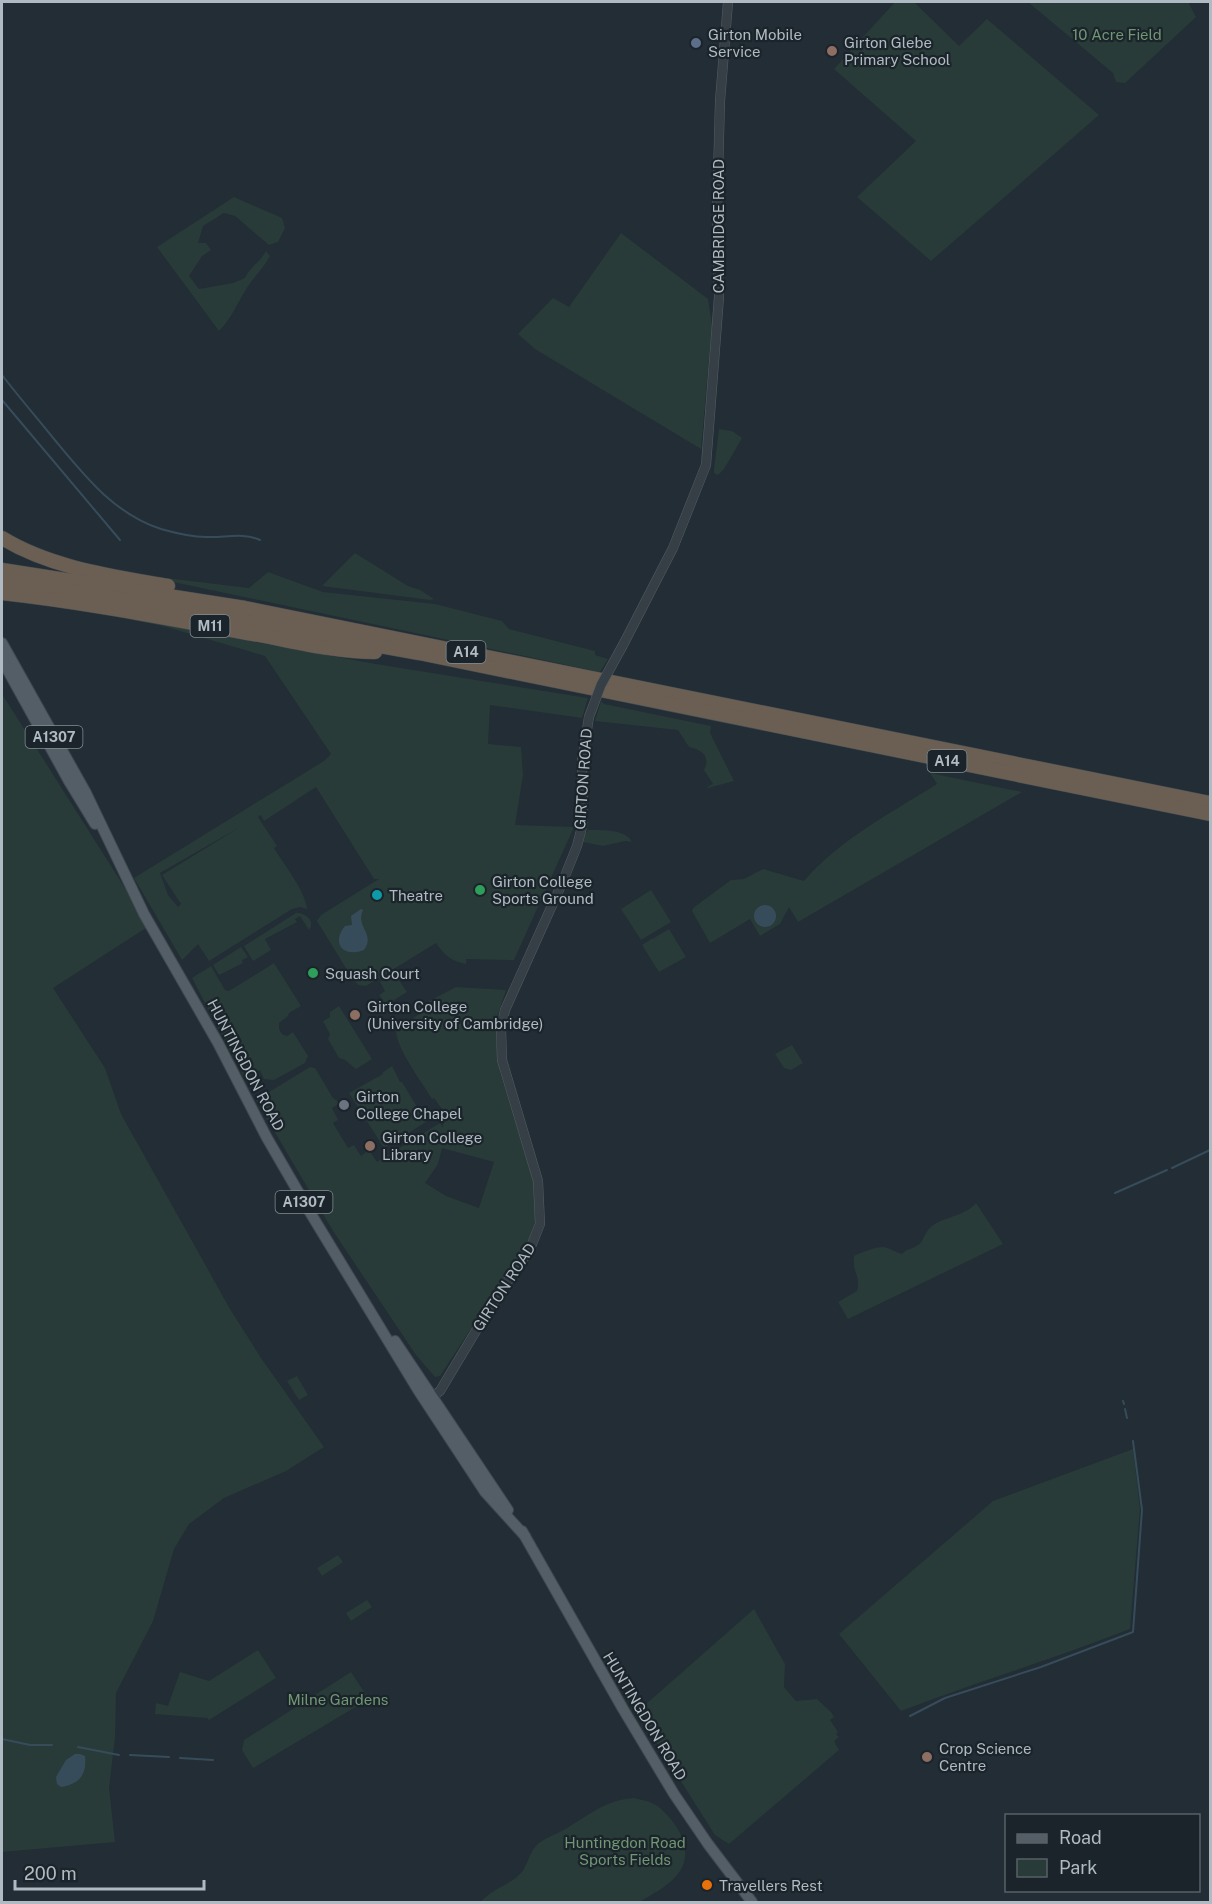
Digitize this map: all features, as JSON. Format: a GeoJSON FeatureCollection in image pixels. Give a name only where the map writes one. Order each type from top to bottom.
{"type":"FeatureCollection","features":[{"type":"Feature","properties":{"kind":"highway","name":"A14"},"geometry":{"type":"LineString","coordinates":[[2,538],[30,553],[54,562],[215,597],[245,608]]}},
{"type":"Feature","properties":{"kind":"highway","name":"A14"},"geometry":{"type":"LineString","coordinates":[[2,570],[245,608],[1210,803]]}},
{"type":"Feature","properties":{"kind":"highway","name":"A14"},"geometry":{"type":"LineString","coordinates":[[2,582],[92,594],[419,652],[1210,814]]}},
{"type":"Feature","properties":{"kind":"highway","name":"M11"},"geometry":{"type":"LineString","coordinates":[[2,593],[134,611],[321,646],[368,652],[419,652]]}},
{"type":"Feature","properties":{"kind":"main road","name":"HUNTINGDON ROAD"},"geometry":{"type":"LineString","coordinates":[[2,643],[97,828],[104,832],[144,914],[218,1043],[272,1148],[316,1222],[369,1308],[404,1352],[429,1399],[485,1492],[525,1536],[617,1699],[674,1794],[752,1902]]}},
{"type":"Feature","properties":{"kind":"main road","name":"HUNTINGDON ROAD"},"geometry":{"type":"LineString","coordinates":[[2,660],[74,781]]}},
{"type":"Feature","properties":{"kind":"street","name":"CAMBRIDGE ROAD"},"geometry":{"type":"LineString","coordinates":[[708,450],[719,297],[717,213],[720,101],[728,2]]}},
{"type":"Feature","properties":{"kind":"street","name":"GIRTON ROAD"},"geometry":{"type":"LineString","coordinates":[[429,1399],[440,1391],[480,1323],[530,1249],[540,1224],[538,1181],[502,1060],[501,1029],[505,1010],[577,846],[582,824],[582,761],[589,717],[601,685],[673,548],[706,465],[708,450]]}},
{"type":"Feature","properties":{"kind":"green space"},"geometry":{"type":"Polygon","coordinates":[[[895,2],[914,2],[959,46],[987,19],[1099,115],[931,261],[857,197],[916,141],[834,69],[895,2]]]}},
{"type":"Feature","properties":{"kind":"green space","name":"10 Acre Field"},"geometry":{"type":"Polygon","coordinates":[[[1028,2],[1188,2],[1196,17],[1125,83],[1116,82],[1113,73],[1028,2]]]}},
{"type":"Feature","properties":{"kind":"green space"},"geometry":{"type":"Polygon","coordinates":[[[234,197],[282,218],[285,228],[278,242],[269,245],[235,216],[224,213],[203,226],[198,243],[206,243],[211,250],[202,256],[189,276],[199,289],[233,283],[245,278],[266,251],[270,256],[219,331],[157,247],[234,197]]]}},
{"type":"Feature","properties":{"kind":"green space"},"geometry":{"type":"Polygon","coordinates":[[[621,233],[708,299],[712,325],[701,449],[535,349],[518,334],[553,298],[569,307],[621,233]]]}},
{"type":"Feature","properties":{"kind":"green space"},"geometry":{"type":"Polygon","coordinates":[[[719,429],[732,431],[742,438],[718,475],[714,473],[714,469],[719,429]]]}},
{"type":"Feature","properties":{"kind":"green space"},"geometry":{"type":"Polygon","coordinates":[[[355,553],[408,586],[434,599],[322,586],[355,553]]]}},
{"type":"Feature","properties":{"kind":"green space"},"geometry":{"type":"Polygon","coordinates":[[[268,572],[323,592],[435,604],[502,621],[509,629],[595,651],[595,655],[608,659],[600,672],[140,575],[249,588],[268,572]]]}},
{"type":"Feature","properties":{"kind":"green space"},"geometry":{"type":"Polygon","coordinates":[[[119,613],[227,637],[588,698],[582,718],[490,705],[488,744],[521,747],[523,775],[515,825],[574,827],[514,960],[466,959],[466,964],[449,957],[436,943],[366,986],[358,985],[317,921],[321,915],[379,879],[374,879],[316,787],[264,821],[261,815],[258,817],[277,846],[274,848],[298,886],[307,909],[300,907],[292,909],[209,961],[198,944],[182,960],[134,878],[324,761],[331,754],[265,656],[163,626],[117,617],[119,613]],[[240,827],[160,873],[168,895],[178,907],[181,904],[162,875],[240,827]]]}},
{"type":"Feature","properties":{"kind":"green space"},"geometry":{"type":"Polygon","coordinates":[[[2,694],[149,926],[53,988],[105,1068],[121,1114],[230,1309],[261,1358],[324,1447],[286,1471],[224,1498],[189,1524],[174,1549],[153,1621],[116,1693],[115,1737],[109,1788],[115,1842],[2,1852],[2,694]]]}},
{"type":"Feature","properties":{"kind":"green space"},"geometry":{"type":"Polygon","coordinates":[[[601,701],[604,704],[711,726],[710,733],[734,781],[708,788],[713,784],[704,770],[706,757],[698,750],[689,747],[678,730],[595,721],[601,701]]]}},
{"type":"Feature","properties":{"kind":"green space"},"geometry":{"type":"Polygon","coordinates":[[[930,773],[1022,792],[798,922],[789,907],[780,924],[760,936],[750,919],[710,943],[692,911],[693,908],[731,880],[744,879],[763,869],[804,881],[850,839],[937,784],[930,773]]]}},
{"type":"Feature","properties":{"kind":"green space"},"geometry":{"type":"Polygon","coordinates":[[[588,830],[619,832],[632,842],[625,841],[603,846],[583,842],[583,836],[588,830]]]}},
{"type":"Feature","properties":{"kind":"green space"},"geometry":{"type":"Polygon","coordinates":[[[651,890],[671,922],[641,940],[621,909],[651,890]]]}},
{"type":"Feature","properties":{"kind":"green space"},"geometry":{"type":"Polygon","coordinates":[[[296,913],[303,914],[310,920],[309,930],[300,916],[295,919],[297,922],[265,939],[271,950],[253,961],[244,946],[296,913]]]}},
{"type":"Feature","properties":{"kind":"green space"},"geometry":{"type":"Polygon","coordinates":[[[669,929],[686,957],[659,972],[642,945],[653,938],[655,940],[654,938],[669,929]]]}},
{"type":"Feature","properties":{"kind":"green space"},"geometry":{"type":"Polygon","coordinates":[[[241,947],[248,957],[242,960],[243,963],[219,975],[213,965],[241,947]]]}},
{"type":"Feature","properties":{"kind":"green space"},"geometry":{"type":"Polygon","coordinates":[[[274,963],[301,1006],[279,1023],[279,1029],[287,1036],[293,1032],[308,1056],[305,1063],[274,1080],[264,1079],[260,1070],[244,1077],[192,978],[211,966],[225,990],[229,991],[274,963]]]}},
{"type":"Feature","properties":{"kind":"green space"},"geometry":{"type":"Polygon","coordinates":[[[395,974],[407,992],[386,1005],[379,995],[385,991],[380,982],[395,974]]]}},
{"type":"Feature","properties":{"kind":"green space"},"geometry":{"type":"Polygon","coordinates":[[[456,987],[506,990],[497,1017],[496,1036],[500,1072],[533,1180],[536,1203],[535,1223],[530,1238],[440,1376],[435,1377],[416,1355],[333,1231],[256,1100],[310,1067],[315,1068],[333,1098],[340,1103],[332,1108],[338,1120],[333,1123],[348,1148],[354,1145],[361,1156],[369,1150],[377,1162],[440,1123],[443,1128],[444,1112],[434,1098],[432,1099],[404,1055],[397,1036],[396,1029],[421,1013],[418,1007],[456,987]],[[442,1148],[438,1164],[425,1183],[446,1196],[479,1208],[494,1162],[442,1148]]]}},
{"type":"Feature","properties":{"kind":"green space"},"geometry":{"type":"Polygon","coordinates":[[[339,1006],[372,1059],[356,1069],[339,1058],[328,1039],[330,1034],[323,1021],[330,1017],[330,1012],[339,1006]]]}},
{"type":"Feature","properties":{"kind":"green space"},"geometry":{"type":"Polygon","coordinates":[[[792,1045],[803,1063],[791,1070],[784,1068],[775,1054],[792,1045]]]}},
{"type":"Feature","properties":{"kind":"green space"},"geometry":{"type":"Polygon","coordinates":[[[392,1066],[426,1122],[384,1148],[349,1093],[383,1074],[392,1066]]]}},
{"type":"Feature","properties":{"kind":"green space"},"geometry":{"type":"Polygon","coordinates":[[[976,1203],[1003,1244],[848,1319],[838,1302],[857,1291],[858,1281],[854,1256],[883,1247],[902,1254],[916,1247],[935,1224],[962,1213],[976,1203]]]}},
{"type":"Feature","properties":{"kind":"green space"},"geometry":{"type":"Polygon","coordinates":[[[297,1376],[308,1395],[299,1400],[287,1381],[297,1376]]]}},
{"type":"Feature","properties":{"kind":"green space"},"geometry":{"type":"Polygon","coordinates":[[[1133,1449],[1140,1509],[1130,1629],[901,1711],[839,1634],[993,1501],[1133,1449]]]}},
{"type":"Feature","properties":{"kind":"green space"},"geometry":{"type":"Polygon","coordinates":[[[338,1555],[343,1562],[322,1576],[317,1568],[338,1555]]]}},
{"type":"Feature","properties":{"kind":"green space"},"geometry":{"type":"Polygon","coordinates":[[[367,1600],[372,1607],[351,1621],[346,1613],[367,1600]]]}},
{"type":"Feature","properties":{"kind":"green space"},"geometry":{"type":"Polygon","coordinates":[[[754,1609],[785,1664],[784,1687],[796,1701],[817,1699],[831,1712],[834,1717],[830,1720],[839,1737],[834,1741],[839,1750],[729,1844],[715,1835],[637,1712],[754,1609]]]}},
{"type":"Feature","properties":{"kind":"green space"},"geometry":{"type":"Polygon","coordinates":[[[258,1650],[276,1678],[209,1720],[155,1714],[156,1703],[168,1706],[180,1672],[209,1681],[258,1650]]]}},
{"type":"Feature","properties":{"kind":"green space","name":"Milne Gardens"},"geometry":{"type":"Polygon","coordinates":[[[351,1672],[369,1699],[253,1768],[242,1750],[244,1740],[351,1672]]]}},
{"type":"Feature","properties":{"kind":"green space","name":"Huntingdon Road Sports Fields"},"geometry":{"type":"Polygon","coordinates":[[[634,1798],[654,1804],[663,1811],[676,1826],[684,1844],[684,1862],[680,1871],[661,1889],[639,1902],[481,1902],[489,1894],[519,1875],[535,1847],[542,1841],[607,1805],[634,1798]]]}},
{"type":"Feature","properties":{"kind":"water"},"geometry":{"type":"Polygon","coordinates":[[[765,905],[773,908],[776,916],[773,924],[765,927],[757,924],[754,916],[757,908],[765,905]]]}},
{"type":"Feature","properties":{"kind":"water"},"geometry":{"type":"Polygon","coordinates":[[[363,910],[361,921],[367,935],[367,944],[364,950],[350,952],[341,947],[339,938],[345,926],[352,925],[351,916],[363,910]]]}},
{"type":"Feature","properties":{"kind":"water"},"geometry":{"type":"Polygon","coordinates":[[[75,1754],[85,1756],[83,1773],[73,1784],[61,1787],[57,1784],[56,1777],[66,1760],[75,1754]]]}},
{"type":"Feature","properties":{"kind":"waterway"},"geometry":{"type":"LineString","coordinates":[[2,375],[65,453],[101,492],[129,514],[161,529],[183,534],[206,537],[240,536],[260,540]]}},
{"type":"Feature","properties":{"kind":"waterway"},"geometry":{"type":"LineString","coordinates":[[2,400],[120,540]]}},
{"type":"Feature","properties":{"kind":"waterway"},"geometry":{"type":"LineString","coordinates":[[1172,1168],[1210,1150]]}},
{"type":"Feature","properties":{"kind":"waterway"},"geometry":{"type":"LineString","coordinates":[[1115,1193],[1167,1170]]}},
{"type":"Feature","properties":{"kind":"waterway"},"geometry":{"type":"LineString","coordinates":[[1125,1409],[1127,1418]]}},
{"type":"Feature","properties":{"kind":"waterway"},"geometry":{"type":"LineString","coordinates":[[910,1716],[945,1698],[1041,1667],[1133,1632],[1142,1510],[1133,1441]]}},
{"type":"Feature","properties":{"kind":"waterway"},"geometry":{"type":"LineString","coordinates":[[2,1739],[30,1745],[52,1745]]}},
{"type":"Feature","properties":{"kind":"waterway"},"geometry":{"type":"LineString","coordinates":[[78,1747],[119,1755]]}},
{"type":"Feature","properties":{"kind":"waterway"},"geometry":{"type":"LineString","coordinates":[[130,1755],[169,1757]]}},
{"type":"Feature","properties":{"kind":"waterway"},"geometry":{"type":"LineString","coordinates":[[180,1758],[213,1760]]}},
{"type":"Feature","properties":{"kind":"place","name":"Girton Mobile Service"},"geometry":{"type":"Point","coordinates":[696,43]}},
{"type":"Feature","properties":{"kind":"place","name":"Girton Glebe Primary School"},"geometry":{"type":"Point","coordinates":[832,51]}},
{"type":"Feature","properties":{"kind":"place","name":"Girton College Sports Ground"},"geometry":{"type":"Point","coordinates":[480,890]}},
{"type":"Feature","properties":{"kind":"place","name":"Theatre"},"geometry":{"type":"Point","coordinates":[377,895]}},
{"type":"Feature","properties":{"kind":"place","name":"Squash Court"},"geometry":{"type":"Point","coordinates":[313,973]}},
{"type":"Feature","properties":{"kind":"place","name":"Girton College (University of Cambridge)"},"geometry":{"type":"Point","coordinates":[355,1015]}},
{"type":"Feature","properties":{"kind":"place","name":"Girton College Chapel"},"geometry":{"type":"Point","coordinates":[344,1105]}},
{"type":"Feature","properties":{"kind":"place","name":"Girton College Library"},"geometry":{"type":"Point","coordinates":[370,1146]}},
{"type":"Feature","properties":{"kind":"place","name":"Crop Science Centre"},"geometry":{"type":"Point","coordinates":[927,1757]}},
{"type":"Feature","properties":{"kind":"place","name":"Travellers Rest"},"geometry":{"type":"Point","coordinates":[707,1885]}}]}
